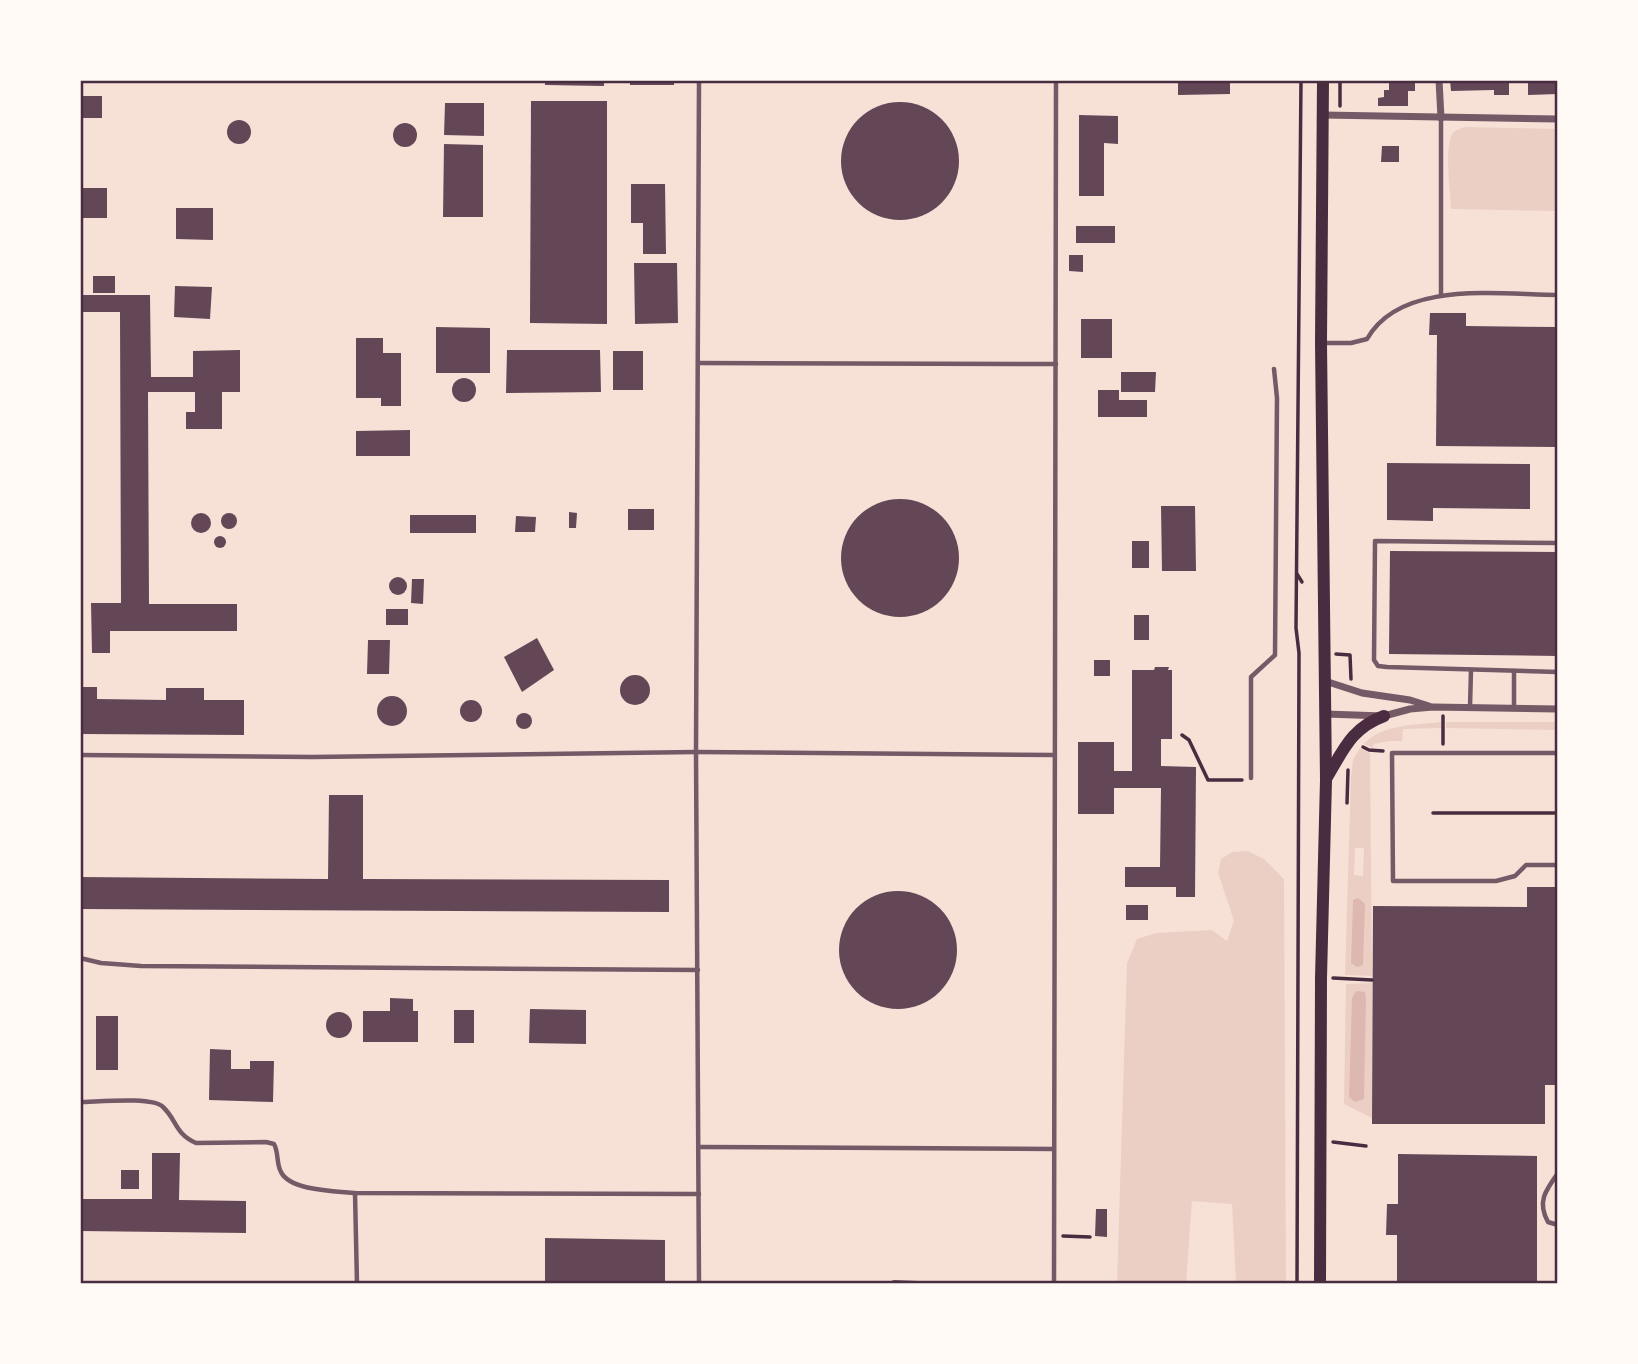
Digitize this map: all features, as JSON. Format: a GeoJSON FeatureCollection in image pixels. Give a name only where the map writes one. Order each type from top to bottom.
{"type":"FeatureCollection","features":[{"type":"Feature","properties":{"kind":"main road"},"geometry":{"type":"LineString","coordinates":[[1320,1283],[1321,978],[1326,780],[1321,343],[1323,80]]}},
{"type":"Feature","properties":{"kind":"main road"},"geometry":{"type":"LineString","coordinates":[[1326,780],[1352,736],[1370,721],[1384,716]]}},
{"type":"Feature","properties":{"kind":"street"},"geometry":{"type":"LineString","coordinates":[[1439,80],[1441,118]]}},
{"type":"Feature","properties":{"kind":"street"},"geometry":{"type":"LineString","coordinates":[[1323,115],[1558,119]]}},
{"type":"Feature","properties":{"kind":"street"},"geometry":{"type":"LineString","coordinates":[[1325,681],[1362,693],[1410,700],[1433,707]]}},
{"type":"Feature","properties":{"kind":"street"},"geometry":{"type":"LineString","coordinates":[[1325,713],[1384,716],[1410,709],[1433,707],[1558,709]]}},
{"type":"Feature","properties":{"kind":"lane"},"geometry":{"type":"LineString","coordinates":[[699,80],[696,752],[699,1283]]}},
{"type":"Feature","properties":{"kind":"lane"},"geometry":{"type":"LineString","coordinates":[[1054,1283],[1056,80]]}},
{"type":"Feature","properties":{"kind":"lane"},"geometry":{"type":"LineString","coordinates":[[1441,118],[1441,295]]}},
{"type":"Feature","properties":{"kind":"lane"},"geometry":{"type":"LineString","coordinates":[[1321,343],[1351,343],[1367,339],[1374,328],[1394,313],[1422,299],[1441,295],[1558,295]]}},
{"type":"Feature","properties":{"kind":"lane"},"geometry":{"type":"LineString","coordinates":[[698,363],[1056,364]]}},
{"type":"Feature","properties":{"kind":"lane"},"geometry":{"type":"LineString","coordinates":[[1251,778],[1251,677],[1275,654],[1277,398],[1274,369]]}},
{"type":"Feature","properties":{"kind":"lane"},"geometry":{"type":"LineString","coordinates":[[1558,543],[1375,541],[1374,660],[1378,666],[1387,667],[1558,672]]}},
{"type":"Feature","properties":{"kind":"lane"},"geometry":{"type":"LineString","coordinates":[[1470,708],[1471,670]]}},
{"type":"Feature","properties":{"kind":"lane"},"geometry":{"type":"LineString","coordinates":[[1514,671],[1514,708]]}},
{"type":"Feature","properties":{"kind":"lane"},"geometry":{"type":"LineString","coordinates":[[80,755],[297,757],[696,752],[1055,755]]}},
{"type":"Feature","properties":{"kind":"lane"},"geometry":{"type":"LineString","coordinates":[[1558,753],[1392,753],[1393,881],[1496,881],[1515,876],[1526,865],[1558,865]]}},
{"type":"Feature","properties":{"kind":"lane"},"geometry":{"type":"LineString","coordinates":[[80,958],[101,963],[141,966],[698,970]]}},
{"type":"Feature","properties":{"kind":"lane"},"geometry":{"type":"LineString","coordinates":[[80,1102],[145,1101],[159,1104],[164,1107],[177,1129],[187,1139],[196,1143],[274,1144],[281,1174],[291,1182],[316,1189],[355,1193],[699,1195]]}},
{"type":"Feature","properties":{"kind":"lane"},"geometry":{"type":"LineString","coordinates":[[700,1147],[1054,1149]]}},
{"type":"Feature","properties":{"kind":"lane"},"geometry":{"type":"LineString","coordinates":[[1558,1173],[1543,1198],[1542,1210],[1548,1222],[1558,1225]]}},
{"type":"Feature","properties":{"kind":"lane"},"geometry":{"type":"LineString","coordinates":[[355,1193],[356,1283]]}},
{"type":"Feature","properties":{"kind":"path"},"geometry":{"type":"LineString","coordinates":[[1297,1283],[1300,911],[1296,572],[1301,80]]}},
{"type":"Feature","properties":{"kind":"path"},"geometry":{"type":"LineString","coordinates":[[1339,115],[1340,80]]}},
{"type":"Feature","properties":{"kind":"path"},"geometry":{"type":"LineString","coordinates":[[1296,572],[1302,582]]}},
{"type":"Feature","properties":{"kind":"path"},"geometry":{"type":"LineString","coordinates":[[1296,628],[1302,622]]}},
{"type":"Feature","properties":{"kind":"path"},"geometry":{"type":"LineString","coordinates":[[1443,722],[1443,728]]}},
{"type":"Feature","properties":{"kind":"path"},"geometry":{"type":"LineString","coordinates":[[1182,735],[1189,740],[1208,780],[1251,778]]}},
{"type":"Feature","properties":{"kind":"path"},"geometry":{"type":"LineString","coordinates":[[1355,750],[1360,745],[1369,750],[1392,753]]}},
{"type":"Feature","properties":{"kind":"path"},"geometry":{"type":"LineString","coordinates":[[1347,803],[1349,762]]}},
{"type":"Feature","properties":{"kind":"path"},"geometry":{"type":"LineString","coordinates":[[1433,813],[1558,813]]}},
{"type":"Feature","properties":{"kind":"path"},"geometry":{"type":"LineString","coordinates":[[1321,978],[1372,980]]}},
{"type":"Feature","properties":{"kind":"path"},"geometry":{"type":"LineString","coordinates":[[1320,1142],[1366,1146]]}},
{"type":"Feature","properties":{"kind":"path"},"geometry":{"type":"LineString","coordinates":[[1054,1236],[1090,1237]]}},
{"type":"Feature","properties":{"kind":"shaded area"},"geometry":{"type":"Polygon","coordinates":[[[1465,127],[1557,129],[1557,211],[1451,209],[1449,143],[1454,132],[1465,127]]]}},
{"type":"Feature","properties":{"kind":"shaded area"},"geometry":{"type":"Polygon","coordinates":[[[1441,722],[1441,728],[1403,729],[1402,741],[1374,744],[1372,748],[1364,744],[1371,737],[1390,729],[1441,722]]]}},
{"type":"Feature","properties":{"kind":"shaded area"},"geometry":{"type":"Polygon","coordinates":[[[1446,722],[1557,722],[1557,730],[1446,728],[1446,722]]]}},
{"type":"Feature","properties":{"kind":"shaded area"},"geometry":{"type":"Polygon","coordinates":[[[1360,748],[1370,753],[1372,976],[1345,975],[1353,760],[1360,748]],[[1355,848],[1354,875],[1363,876],[1364,848],[1355,848]]]}},
{"type":"Feature","properties":{"kind":"shaded area"},"geometry":{"type":"Polygon","coordinates":[[[1248,851],[1264,859],[1284,879],[1286,1283],[1236,1283],[1232,1204],[1192,1201],[1186,1283],[1117,1283],[1127,963],[1137,939],[1156,933],[1212,930],[1227,941],[1234,921],[1218,873],[1221,859],[1232,852],[1248,851]]]}},
{"type":"Feature","properties":{"kind":"shaded area"},"geometry":{"type":"Polygon","coordinates":[[[1358,898],[1365,904],[1363,965],[1357,967],[1351,963],[1353,900],[1358,898]]]}},
{"type":"Feature","properties":{"kind":"shaded area"},"geometry":{"type":"Polygon","coordinates":[[[1372,983],[1372,1118],[1344,1104],[1346,984],[1372,983]]]}},
{"type":"Feature","properties":{"kind":"shaded area"},"geometry":{"type":"Polygon","coordinates":[[[1356,991],[1365,992],[1366,999],[1364,1099],[1355,1102],[1349,1097],[1352,998],[1356,991]]]}},
{"type":"Feature","properties":{"kind":"building"},"geometry":{"type":"Polygon","coordinates":[[[545,80],[604,80],[604,86],[545,85],[545,80]]]}},
{"type":"Feature","properties":{"kind":"building"},"geometry":{"type":"Polygon","coordinates":[[[630,80],[674,80],[674,85],[630,85],[630,80]]]}},
{"type":"Feature","properties":{"kind":"building"},"geometry":{"type":"Polygon","coordinates":[[[1178,80],[1230,80],[1230,94],[1178,95],[1178,80]]]}},
{"type":"Feature","properties":{"kind":"building"},"geometry":{"type":"Polygon","coordinates":[[[1389,80],[1415,80],[1415,91],[1408,91],[1408,106],[1378,106],[1378,98],[1384,97],[1384,90],[1389,90],[1389,80]]]}},
{"type":"Feature","properties":{"kind":"building"},"geometry":{"type":"Polygon","coordinates":[[[1450,80],[1509,80],[1509,95],[1494,95],[1494,90],[1451,91],[1450,80]]]}},
{"type":"Feature","properties":{"kind":"building"},"geometry":{"type":"Polygon","coordinates":[[[1528,80],[1558,80],[1558,94],[1528,95],[1528,80]]]}},
{"type":"Feature","properties":{"kind":"building"},"geometry":{"type":"Polygon","coordinates":[[[80,96],[102,96],[102,118],[80,118],[80,96]]]}},
{"type":"Feature","properties":{"kind":"building"},"geometry":{"type":"Polygon","coordinates":[[[531,101],[607,101],[607,324],[530,323],[531,101]]]}},
{"type":"Feature","properties":{"kind":"building"},"geometry":{"type":"Polygon","coordinates":[[[900,102],[923,106],[942,119],[955,138],[959,161],[955,184],[942,203],[923,216],[900,220],[877,216],[858,203],[845,184],[841,161],[845,138],[858,119],[877,106],[900,102]]]}},
{"type":"Feature","properties":{"kind":"building"},"geometry":{"type":"Polygon","coordinates":[[[445,103],[484,103],[484,136],[444,135],[445,103]]]}},
{"type":"Feature","properties":{"kind":"building"},"geometry":{"type":"Polygon","coordinates":[[[1079,115],[1118,116],[1118,144],[1104,143],[1104,196],[1079,196],[1079,115]]]}},
{"type":"Feature","properties":{"kind":"building"},"geometry":{"type":"Polygon","coordinates":[[[239,120],[247,124],[251,132],[247,140],[239,144],[231,140],[227,132],[231,124],[239,120]]]}},
{"type":"Feature","properties":{"kind":"building"},"geometry":{"type":"Polygon","coordinates":[[[405,123],[413,127],[417,135],[413,143],[405,147],[397,143],[393,135],[397,127],[405,123]]]}},
{"type":"Feature","properties":{"kind":"building"},"geometry":{"type":"Polygon","coordinates":[[[444,144],[483,145],[483,217],[443,217],[444,144]]]}},
{"type":"Feature","properties":{"kind":"building"},"geometry":{"type":"Polygon","coordinates":[[[1382,146],[1399,146],[1399,162],[1381,162],[1382,146]]]}},
{"type":"Feature","properties":{"kind":"building"},"geometry":{"type":"Polygon","coordinates":[[[631,184],[665,184],[666,254],[643,254],[643,223],[631,223],[631,184]]]}},
{"type":"Feature","properties":{"kind":"building"},"geometry":{"type":"Polygon","coordinates":[[[80,188],[107,188],[107,218],[80,218],[80,188]]]}},
{"type":"Feature","properties":{"kind":"building"},"geometry":{"type":"Polygon","coordinates":[[[176,208],[213,208],[213,240],[176,239],[176,208]]]}},
{"type":"Feature","properties":{"kind":"building"},"geometry":{"type":"Polygon","coordinates":[[[1076,226],[1115,226],[1115,243],[1076,243],[1076,226]]]}},
{"type":"Feature","properties":{"kind":"building"},"geometry":{"type":"Polygon","coordinates":[[[1069,255],[1083,255],[1083,272],[1069,271],[1069,255]]]}},
{"type":"Feature","properties":{"kind":"building"},"geometry":{"type":"Polygon","coordinates":[[[634,263],[677,263],[678,323],[635,324],[634,263]]]}},
{"type":"Feature","properties":{"kind":"building"},"geometry":{"type":"Polygon","coordinates":[[[93,276],[115,276],[115,293],[93,293],[93,276]]]}},
{"type":"Feature","properties":{"kind":"building"},"geometry":{"type":"Polygon","coordinates":[[[175,286],[212,287],[210,319],[174,317],[175,286]]]}},
{"type":"Feature","properties":{"kind":"building"},"geometry":{"type":"Polygon","coordinates":[[[80,295],[150,295],[151,377],[193,377],[193,351],[240,350],[240,392],[222,392],[222,429],[186,429],[186,412],[195,412],[195,392],[148,392],[149,604],[237,604],[237,631],[110,631],[110,653],[92,653],[91,603],[121,603],[120,312],[80,312],[80,295]]]}},
{"type":"Feature","properties":{"kind":"building"},"geometry":{"type":"Polygon","coordinates":[[[1430,313],[1466,313],[1466,326],[1558,327],[1558,447],[1436,446],[1437,335],[1429,335],[1430,313]]]}},
{"type":"Feature","properties":{"kind":"building"},"geometry":{"type":"Polygon","coordinates":[[[1081,319],[1112,319],[1112,358],[1081,358],[1081,319]]]}},
{"type":"Feature","properties":{"kind":"building"},"geometry":{"type":"Polygon","coordinates":[[[436,327],[490,328],[490,373],[436,373],[436,327]]]}},
{"type":"Feature","properties":{"kind":"building"},"geometry":{"type":"Polygon","coordinates":[[[356,338],[383,338],[383,353],[401,353],[401,406],[381,406],[381,398],[356,398],[356,338]]]}},
{"type":"Feature","properties":{"kind":"building"},"geometry":{"type":"Polygon","coordinates":[[[507,350],[600,350],[601,392],[506,393],[507,350]]]}},
{"type":"Feature","properties":{"kind":"building"},"geometry":{"type":"Polygon","coordinates":[[[613,351],[643,351],[643,390],[613,390],[613,351]]]}},
{"type":"Feature","properties":{"kind":"building"},"geometry":{"type":"Polygon","coordinates":[[[1121,372],[1156,372],[1155,392],[1121,392],[1121,372]]]}},
{"type":"Feature","properties":{"kind":"building"},"geometry":{"type":"Polygon","coordinates":[[[464,378],[472,382],[476,390],[472,398],[464,402],[456,398],[452,390],[456,382],[464,378]]]}},
{"type":"Feature","properties":{"kind":"building"},"geometry":{"type":"Polygon","coordinates":[[[1098,390],[1119,390],[1119,400],[1147,400],[1147,417],[1098,417],[1098,390]]]}},
{"type":"Feature","properties":{"kind":"building"},"geometry":{"type":"Polygon","coordinates":[[[410,430],[410,456],[356,456],[356,431],[410,430]]]}},
{"type":"Feature","properties":{"kind":"building"},"geometry":{"type":"Polygon","coordinates":[[[1387,463],[1530,464],[1530,509],[1433,508],[1433,521],[1387,520],[1387,463]]]}},
{"type":"Feature","properties":{"kind":"building"},"geometry":{"type":"Polygon","coordinates":[[[900,499],[923,503],[942,516],[955,535],[959,558],[955,581],[942,600],[923,613],[900,617],[877,613],[858,600],[845,581],[841,558],[845,535],[858,516],[877,503],[900,499]]]}},
{"type":"Feature","properties":{"kind":"building"},"geometry":{"type":"Polygon","coordinates":[[[1161,506],[1195,506],[1196,571],[1162,571],[1161,506]]]}},
{"type":"Feature","properties":{"kind":"building"},"geometry":{"type":"Polygon","coordinates":[[[628,509],[654,509],[654,530],[628,530],[628,509]]]}},
{"type":"Feature","properties":{"kind":"building"},"geometry":{"type":"Polygon","coordinates":[[[569,512],[577,513],[576,528],[569,528],[569,512]]]}},
{"type":"Feature","properties":{"kind":"building"},"geometry":{"type":"Polygon","coordinates":[[[201,513],[208,516],[211,523],[208,530],[201,533],[194,530],[191,523],[194,516],[201,513]]]}},
{"type":"Feature","properties":{"kind":"building"},"geometry":{"type":"Polygon","coordinates":[[[226,513],[232,513],[237,521],[235,527],[226,529],[221,524],[221,518],[226,513]]]}},
{"type":"Feature","properties":{"kind":"building"},"geometry":{"type":"Polygon","coordinates":[[[410,515],[476,515],[476,533],[410,533],[410,515]]]}},
{"type":"Feature","properties":{"kind":"building"},"geometry":{"type":"Polygon","coordinates":[[[516,516],[536,517],[535,532],[515,532],[516,516]]]}},
{"type":"Feature","properties":{"kind":"building"},"geometry":{"type":"Polygon","coordinates":[[[220,536],[226,542],[220,548],[214,542],[220,536]]]}},
{"type":"Feature","properties":{"kind":"building"},"geometry":{"type":"Polygon","coordinates":[[[1132,541],[1149,541],[1149,568],[1132,568],[1132,541]]]}},
{"type":"Feature","properties":{"kind":"building"},"geometry":{"type":"Polygon","coordinates":[[[1390,551],[1558,552],[1558,656],[1389,654],[1390,551]]]}},
{"type":"Feature","properties":{"kind":"building"},"geometry":{"type":"Polygon","coordinates":[[[398,577],[404,580],[407,586],[404,592],[398,595],[392,592],[389,586],[392,580],[398,577]]]}},
{"type":"Feature","properties":{"kind":"building"},"geometry":{"type":"Polygon","coordinates":[[[412,579],[424,579],[423,604],[411,603],[412,579]]]}},
{"type":"Feature","properties":{"kind":"building"},"geometry":{"type":"Polygon","coordinates":[[[386,609],[408,609],[408,625],[386,625],[386,609]]]}},
{"type":"Feature","properties":{"kind":"building"},"geometry":{"type":"Polygon","coordinates":[[[1134,615],[1149,615],[1149,640],[1134,640],[1134,615]]]}},
{"type":"Feature","properties":{"kind":"building"},"geometry":{"type":"Polygon","coordinates":[[[537,638],[554,670],[522,692],[504,657],[537,638]]]}},
{"type":"Feature","properties":{"kind":"building"},"geometry":{"type":"Polygon","coordinates":[[[368,640],[390,640],[389,674],[367,674],[368,640]]]}},
{"type":"Feature","properties":{"kind":"building"},"geometry":{"type":"Polygon","coordinates":[[[1094,660],[1110,660],[1110,676],[1094,676],[1094,660]]]}},
{"type":"Feature","properties":{"kind":"building"},"geometry":{"type":"Polygon","coordinates":[[[1155,667],[1169,667],[1168,670],[1172,670],[1172,739],[1161,739],[1161,766],[1196,767],[1195,897],[1176,897],[1176,887],[1125,887],[1125,867],[1160,867],[1161,788],[1114,788],[1114,814],[1078,814],[1078,742],[1114,742],[1114,771],[1132,771],[1132,670],[1154,670],[1155,667]]]}},
{"type":"Feature","properties":{"kind":"building"},"geometry":{"type":"Polygon","coordinates":[[[635,675],[646,679],[650,690],[646,701],[635,705],[624,701],[620,690],[624,679],[635,675]]]}},
{"type":"Feature","properties":{"kind":"building"},"geometry":{"type":"Polygon","coordinates":[[[80,687],[97,687],[97,699],[166,700],[166,688],[204,688],[204,700],[244,700],[244,735],[80,734],[80,687]]]}},
{"type":"Feature","properties":{"kind":"building"},"geometry":{"type":"Polygon","coordinates":[[[392,696],[403,700],[407,711],[403,722],[392,726],[381,722],[377,711],[381,700],[392,696]]]}},
{"type":"Feature","properties":{"kind":"building"},"geometry":{"type":"Polygon","coordinates":[[[471,700],[481,707],[482,711],[475,721],[471,722],[461,715],[460,711],[467,701],[471,700]]]}},
{"type":"Feature","properties":{"kind":"building"},"geometry":{"type":"Polygon","coordinates":[[[524,713],[530,715],[530,727],[524,729],[518,727],[516,721],[518,715],[524,713]]]}},
{"type":"Feature","properties":{"kind":"building"},"geometry":{"type":"Polygon","coordinates":[[[329,795],[363,795],[363,879],[669,880],[669,912],[80,909],[80,877],[328,879],[329,795]]]}},
{"type":"Feature","properties":{"kind":"building"},"geometry":{"type":"Polygon","coordinates":[[[1527,887],[1558,887],[1558,1085],[1545,1085],[1545,1124],[1372,1124],[1373,906],[1527,907],[1527,887]]]}},
{"type":"Feature","properties":{"kind":"building"},"geometry":{"type":"Polygon","coordinates":[[[898,891],[921,895],[940,908],[953,927],[957,950],[953,973],[940,992],[921,1005],[898,1009],[875,1005],[856,992],[843,973],[839,950],[843,927],[856,908],[875,895],[898,891]]]}},
{"type":"Feature","properties":{"kind":"building"},"geometry":{"type":"Polygon","coordinates":[[[1126,905],[1148,905],[1148,920],[1126,920],[1126,905]]]}},
{"type":"Feature","properties":{"kind":"building"},"geometry":{"type":"Polygon","coordinates":[[[390,998],[413,999],[413,1011],[418,1011],[418,1042],[363,1042],[363,1011],[390,1011],[390,998]]]}},
{"type":"Feature","properties":{"kind":"building"},"geometry":{"type":"Polygon","coordinates":[[[530,1009],[586,1010],[586,1044],[529,1043],[530,1009]]]}},
{"type":"Feature","properties":{"kind":"building"},"geometry":{"type":"Polygon","coordinates":[[[454,1010],[474,1010],[474,1043],[454,1043],[454,1010]]]}},
{"type":"Feature","properties":{"kind":"building"},"geometry":{"type":"Polygon","coordinates":[[[339,1012],[348,1016],[352,1025],[348,1034],[339,1038],[330,1034],[326,1025],[330,1016],[339,1012]]]}},
{"type":"Feature","properties":{"kind":"building"},"geometry":{"type":"Polygon","coordinates":[[[96,1016],[118,1016],[118,1070],[96,1070],[96,1016]]]}},
{"type":"Feature","properties":{"kind":"building"},"geometry":{"type":"Polygon","coordinates":[[[210,1049],[231,1050],[231,1069],[250,1069],[250,1061],[274,1061],[273,1102],[209,1100],[210,1049]]]}},
{"type":"Feature","properties":{"kind":"building"},"geometry":{"type":"Polygon","coordinates":[[[152,1153],[180,1153],[179,1200],[246,1201],[246,1233],[80,1231],[80,1199],[152,1199],[152,1153]]]}},
{"type":"Feature","properties":{"kind":"building"},"geometry":{"type":"Polygon","coordinates":[[[1398,1154],[1537,1156],[1537,1284],[1397,1284],[1397,1235],[1386,1235],[1387,1204],[1398,1204],[1398,1154]]]}},
{"type":"Feature","properties":{"kind":"building"},"geometry":{"type":"Polygon","coordinates":[[[121,1170],[139,1170],[139,1189],[121,1189],[121,1170]]]}},
{"type":"Feature","properties":{"kind":"building"},"geometry":{"type":"Polygon","coordinates":[[[1096,1209],[1107,1209],[1107,1237],[1095,1236],[1096,1209]]]}},
{"type":"Feature","properties":{"kind":"building"},"geometry":{"type":"Polygon","coordinates":[[[545,1238],[665,1240],[665,1284],[545,1284],[545,1238]]]}},
{"type":"Feature","properties":{"kind":"building"},"geometry":{"type":"Polygon","coordinates":[[[894,1280],[918,1281],[918,1284],[883,1284],[894,1280]]]}}]}
